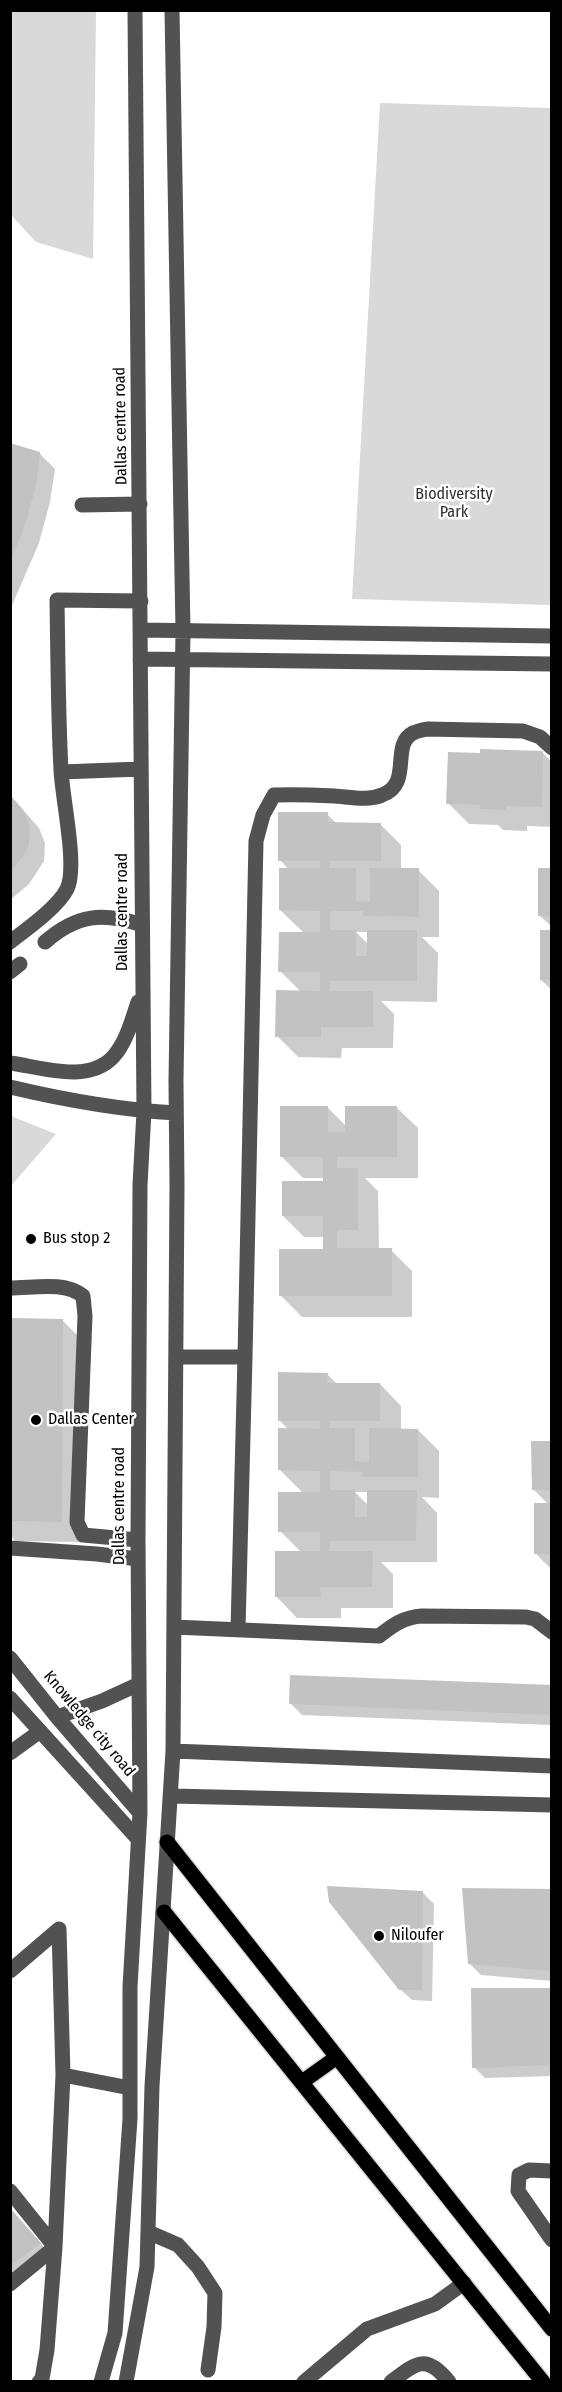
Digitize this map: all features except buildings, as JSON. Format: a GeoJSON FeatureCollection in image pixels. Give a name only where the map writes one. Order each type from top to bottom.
{"type":"FeatureCollection","features":[{"type":"Feature","properties":{"kind":"main road"},"geometry":{"type":"LineString","coordinates":[[167,1842],[552,2329]]}},
{"type":"Feature","properties":{"kind":"main road"},"geometry":{"type":"LineString","coordinates":[[164,1912],[543,2382]]}},
{"type":"Feature","properties":{"kind":"main road"},"geometry":{"type":"LineString","coordinates":[[302,2082],[337,2057]]}},
{"type":"Feature","properties":{"kind":"street","name":"Dallas centre road"},"geometry":{"type":"LineString","coordinates":[[101,2382],[115,2333],[130,2088],[130,1987],[140,1813],[138,1540],[141,1185],[144,1111],[141,994],[141,601],[135,10]]}},
{"type":"Feature","properties":{"kind":"street"},"geometry":{"type":"LineString","coordinates":[[126,2382],[147,2267],[152,2086],[173,1751],[176,1113],[183,631],[172,10]]}},
{"type":"Feature","properties":{"kind":"street"},"geometry":{"type":"LineString","coordinates":[[82,505],[140,504]]}},
{"type":"Feature","properties":{"kind":"street"},"geometry":{"type":"LineString","coordinates":[[10,942],[59,900],[68,887],[70,869],[68,823],[61,772],[57,600],[141,601]]}},
{"type":"Feature","properties":{"kind":"street"},"geometry":{"type":"LineString","coordinates":[[140,630],[552,636]]}},
{"type":"Feature","properties":{"kind":"street"},"geometry":{"type":"LineString","coordinates":[[140,659],[552,664]]}},
{"type":"Feature","properties":{"kind":"street"},"geometry":{"type":"LineString","coordinates":[[238,1629],[256,841],[263,814],[274,795],[369,798],[383,795],[397,784],[402,745],[411,734],[427,729],[523,731],[540,737],[552,748]]}},
{"type":"Feature","properties":{"kind":"street"},"geometry":{"type":"LineString","coordinates":[[61,772],[141,770]]}},
{"type":"Feature","properties":{"kind":"street"},"geometry":{"type":"LineString","coordinates":[[45,942],[61,928],[102,916],[117,917],[142,925]]}},
{"type":"Feature","properties":{"kind":"street"},"geometry":{"type":"LineString","coordinates":[[10,1063],[73,1072],[87,1071],[102,1066],[114,1057],[141,994]]}},
{"type":"Feature","properties":{"kind":"street"},"geometry":{"type":"LineString","coordinates":[[10,1087],[82,1103],[176,1113]]}},
{"type":"Feature","properties":{"kind":"street"},"geometry":{"type":"LineString","coordinates":[[10,1288],[62,1287],[73,1289],[83,1296],[85,1316],[77,1522],[83,1535],[138,1540]]}},
{"type":"Feature","properties":{"kind":"street"},"geometry":{"type":"LineString","coordinates":[[176,1357],[245,1357]]}},
{"type":"Feature","properties":{"kind":"street"},"geometry":{"type":"LineString","coordinates":[[10,1548],[138,1559]]}},
{"type":"Feature","properties":{"kind":"street"},"geometry":{"type":"LineString","coordinates":[[174,1627],[379,1636],[409,1616],[526,1617],[535,1619],[552,1632]]}},
{"type":"Feature","properties":{"kind":"street","name":"Knowledge city road"},"geometry":{"type":"LineString","coordinates":[[10,1658],[57,1717],[140,1813]]}},
{"type":"Feature","properties":{"kind":"street"},"geometry":{"type":"LineString","coordinates":[[57,1717],[102,1701],[139,1684]]}},
{"type":"Feature","properties":{"kind":"street"},"geometry":{"type":"LineString","coordinates":[[10,1698],[138,1839]]}},
{"type":"Feature","properties":{"kind":"street"},"geometry":{"type":"LineString","coordinates":[[10,1753],[39,1731]]}},
{"type":"Feature","properties":{"kind":"street"},"geometry":{"type":"LineString","coordinates":[[173,1751],[552,1766]]}},
{"type":"Feature","properties":{"kind":"street"},"geometry":{"type":"LineString","coordinates":[[171,1796],[552,1805]]}},
{"type":"Feature","properties":{"kind":"street"},"geometry":{"type":"LineString","coordinates":[[10,1971],[59,1929],[63,2075],[55,2247],[47,2350],[42,2379],[39,2382]]}},
{"type":"Feature","properties":{"kind":"street"},"geometry":{"type":"LineString","coordinates":[[63,2075],[130,2088]]}},
{"type":"Feature","properties":{"kind":"street"},"geometry":{"type":"LineString","coordinates":[[552,2171],[529,2170],[519,2175],[518,2191],[552,2240]]}},
{"type":"Feature","properties":{"kind":"street"},"geometry":{"type":"LineString","coordinates":[[10,2191],[55,2247]]}},
{"type":"Feature","properties":{"kind":"street"},"geometry":{"type":"LineString","coordinates":[[124,2199],[149,2201]]}},
{"type":"Feature","properties":{"kind":"street"},"geometry":{"type":"LineString","coordinates":[[148,2232],[178,2245],[198,2267],[214,2293],[214,2327],[208,2370]]}},
{"type":"Feature","properties":{"kind":"street"},"geometry":{"type":"LineString","coordinates":[[10,2284],[55,2247]]}},
{"type":"Feature","properties":{"kind":"street"},"geometry":{"type":"LineString","coordinates":[[303,2382],[320,2365],[367,2329],[435,2304],[464,2283]]}},
{"type":"Feature","properties":{"kind":"street"},"geometry":{"type":"LineString","coordinates":[[391,2382],[411,2367],[421,2363],[439,2369],[449,2382]]}},
{"type":"Feature","properties":{"kind":"green space"},"geometry":{"type":"Polygon","coordinates":[[[11,10],[96,11],[93,259],[36,242],[11,215],[11,10]]]}},
{"type":"Feature","properties":{"kind":"green space","name":"Biodiversity Park"},"geometry":{"type":"Polygon","coordinates":[[[380,103],[551,108],[551,605],[352,599],[380,103]]]}},
{"type":"Feature","properties":{"kind":"green space"},"geometry":{"type":"Polygon","coordinates":[[[11,1116],[56,1134],[11,1186],[11,1116]]]}},
{"type":"Feature","properties":{"kind":"place","name":"Bus stop 2"},"geometry":{"type":"Point","coordinates":[31,1239]}},
{"type":"Feature","properties":{"kind":"place","name":"Dallas Center"},"geometry":{"type":"Point","coordinates":[36,1420]}},
{"type":"Feature","properties":{"kind":"place","name":"Niloufer"},"geometry":{"type":"Point","coordinates":[379,1936]}}]}
